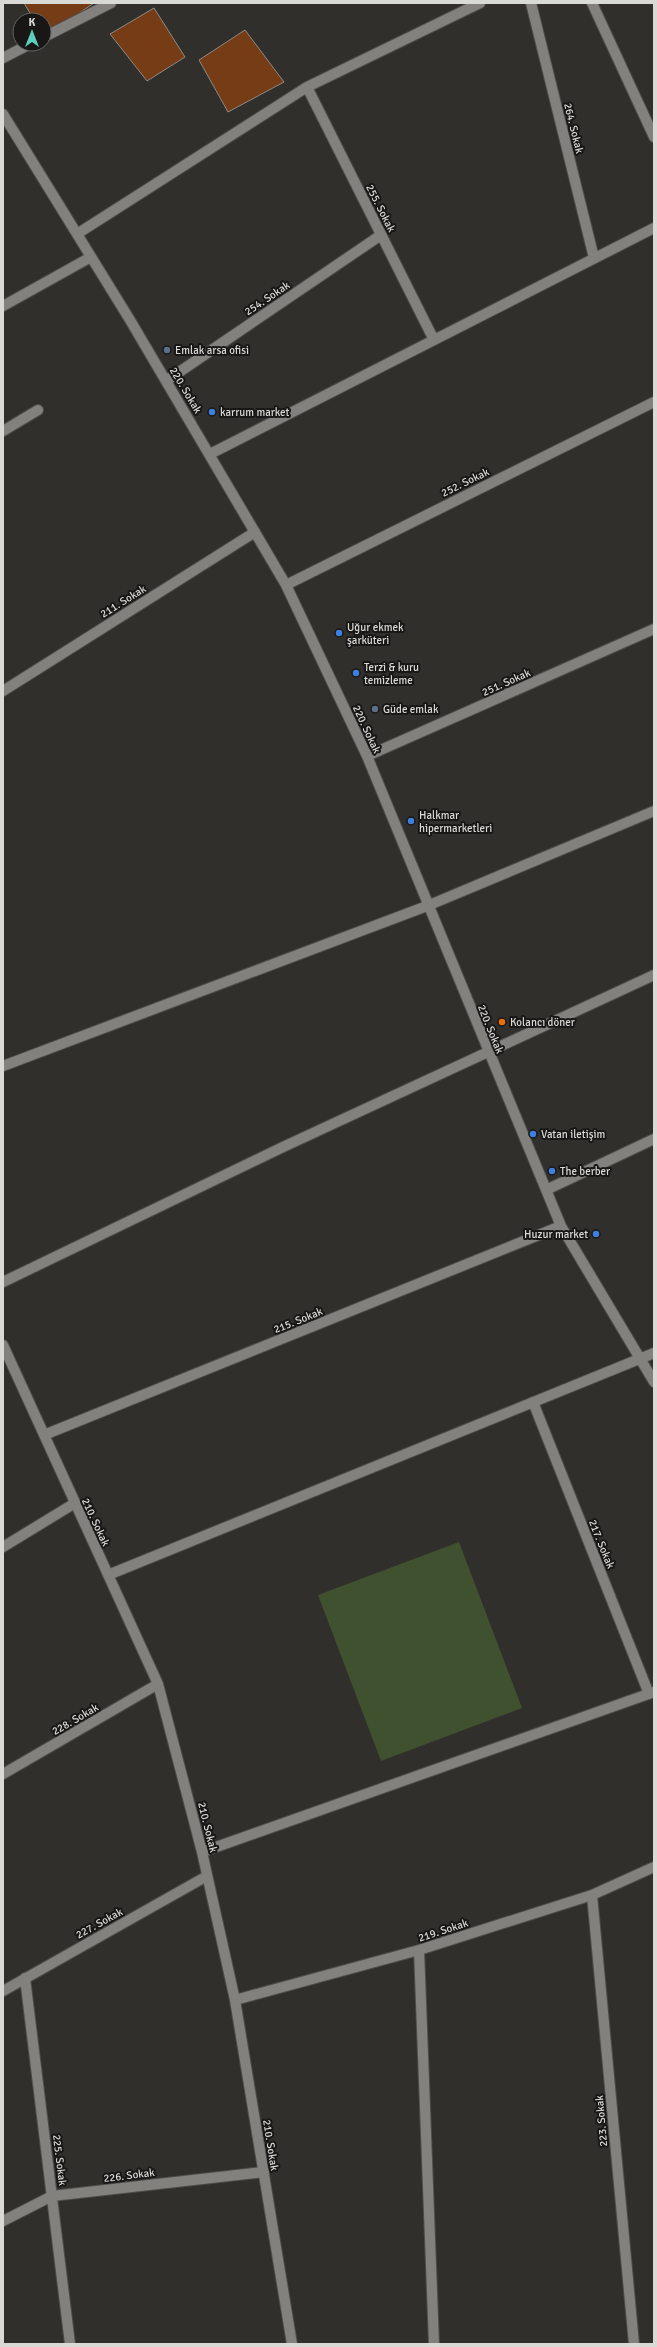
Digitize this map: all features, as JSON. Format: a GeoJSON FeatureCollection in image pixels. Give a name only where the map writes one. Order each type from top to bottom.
{"type":"FeatureCollection","features":[{"type":"Feature","properties":{"kind":"street"},"geometry":{"type":"LineString","coordinates":[[52,33],[111,3]]}},
{"type":"Feature","properties":{"kind":"street"},"geometry":{"type":"LineString","coordinates":[[76,234],[307,87],[480,3]]}},
{"type":"Feature","properties":{"kind":"street","name":"264. Sokak"},"geometry":{"type":"LineString","coordinates":[[531,3],[594,258]]}},
{"type":"Feature","properties":{"kind":"street"},"geometry":{"type":"LineString","coordinates":[[592,3],[654,137]]}},
{"type":"Feature","properties":{"kind":"street"},"geometry":{"type":"LineString","coordinates":[[3,58],[15,52]]}},
{"type":"Feature","properties":{"kind":"street","name":"255. Sokak"},"geometry":{"type":"LineString","coordinates":[[307,87],[434,340]]}},
{"type":"Feature","properties":{"kind":"street","name":"220. Sokak"},"geometry":{"type":"LineString","coordinates":[[3,114],[210,454],[286,585],[367,756],[427,906],[561,1226],[654,1382]]}},
{"type":"Feature","properties":{"kind":"street"},"geometry":{"type":"LineString","coordinates":[[210,454],[654,228]]}},
{"type":"Feature","properties":{"kind":"street","name":"254. Sokak"},"geometry":{"type":"LineString","coordinates":[[166,381],[381,235]]}},
{"type":"Feature","properties":{"kind":"street"},"geometry":{"type":"LineString","coordinates":[[3,306],[91,257]]}},
{"type":"Feature","properties":{"kind":"street","name":"252. Sokak"},"geometry":{"type":"LineString","coordinates":[[286,585],[654,402]]}},
{"type":"Feature","properties":{"kind":"street"},"geometry":{"type":"LineString","coordinates":[[3,431],[38,410]]}},
{"type":"Feature","properties":{"kind":"street","name":"211. Sokak"},"geometry":{"type":"LineString","coordinates":[[3,691],[255,532]]}},
{"type":"Feature","properties":{"kind":"street","name":"251. Sokak"},"geometry":{"type":"LineString","coordinates":[[367,756],[654,629]]}},
{"type":"Feature","properties":{"kind":"street"},"geometry":{"type":"LineString","coordinates":[[3,1066],[427,906],[654,811]]}},
{"type":"Feature","properties":{"kind":"street"},"geometry":{"type":"LineString","coordinates":[[3,1282],[283,1147],[489,1054],[654,975]]}},
{"type":"Feature","properties":{"kind":"street"},"geometry":{"type":"LineString","coordinates":[[546,1190],[654,1138]]}},
{"type":"Feature","properties":{"kind":"street","name":"215. Sokak"},"geometry":{"type":"LineString","coordinates":[[44,1435],[561,1226]]}},
{"type":"Feature","properties":{"kind":"street","name":"210. Sokak"},"geometry":{"type":"LineString","coordinates":[[3,1345],[158,1684],[202,1852],[235,2000],[292,2344]]}},
{"type":"Feature","properties":{"kind":"street"},"geometry":{"type":"LineString","coordinates":[[108,1575],[654,1353]]}},
{"type":"Feature","properties":{"kind":"street","name":"217. Sokak"},"geometry":{"type":"LineString","coordinates":[[533,1402],[651,1693]]}},
{"type":"Feature","properties":{"kind":"street"},"geometry":{"type":"LineString","coordinates":[[3,1547],[75,1503]]}},
{"type":"Feature","properties":{"kind":"street","name":"228. Sokak"},"geometry":{"type":"LineString","coordinates":[[3,1774],[158,1684]]}},
{"type":"Feature","properties":{"kind":"street"},"geometry":{"type":"LineString","coordinates":[[202,1852],[651,1693]]}},
{"type":"Feature","properties":{"kind":"street","name":"219. Sokak"},"geometry":{"type":"LineString","coordinates":[[235,2000],[419,1950],[592,1895],[654,1867]]}},
{"type":"Feature","properties":{"kind":"street","name":"227. Sokak"},"geometry":{"type":"LineString","coordinates":[[3,1991],[207,1876]]}},
{"type":"Feature","properties":{"kind":"street","name":"223. Sokak"},"geometry":{"type":"LineString","coordinates":[[592,1895],[634,2344]]}},
{"type":"Feature","properties":{"kind":"street"},"geometry":{"type":"LineString","coordinates":[[419,1950],[434,2344]]}},
{"type":"Feature","properties":{"kind":"street","name":"225. Sokak"},"geometry":{"type":"LineString","coordinates":[[25,1978],[70,2344]]}},
{"type":"Feature","properties":{"kind":"street","name":"226. Sokak"},"geometry":{"type":"LineString","coordinates":[[3,2221],[52,2196],[264,2172]]}},
{"type":"Feature","properties":{"kind":"green space"},"geometry":{"type":"Polygon","coordinates":[[[459,1542],[522,1708],[381,1761],[318,1595],[459,1542]]]}},
{"type":"Feature","properties":{"kind":"building"},"geometry":{"type":"Polygon","coordinates":[[[24,3],[94,3],[52,32],[52,12],[29,12],[24,3]]]}},
{"type":"Feature","properties":{"kind":"building"},"geometry":{"type":"Polygon","coordinates":[[[154,8],[185,57],[147,81],[110,34],[154,8]]]}},
{"type":"Feature","properties":{"kind":"building"},"geometry":{"type":"Polygon","coordinates":[[[245,30],[284,82],[228,112],[199,60],[245,30]]]}},
{"type":"Feature","properties":{"kind":"place","name":"Emlak arsa ofisi"},"geometry":{"type":"Point","coordinates":[167,350]}},
{"type":"Feature","properties":{"kind":"place","name":"karrum market"},"geometry":{"type":"Point","coordinates":[212,412]}},
{"type":"Feature","properties":{"kind":"place","name":"Uğur ekmek şarküteri"},"geometry":{"type":"Point","coordinates":[339,633]}},
{"type":"Feature","properties":{"kind":"place","name":"Terzi & kuru temizleme"},"geometry":{"type":"Point","coordinates":[356,673]}},
{"type":"Feature","properties":{"kind":"place","name":"Güde emlak"},"geometry":{"type":"Point","coordinates":[375,709]}},
{"type":"Feature","properties":{"kind":"place","name":"Halkmar hipermarketleri"},"geometry":{"type":"Point","coordinates":[411,821]}},
{"type":"Feature","properties":{"kind":"place","name":"Kolancı döner"},"geometry":{"type":"Point","coordinates":[502,1022]}},
{"type":"Feature","properties":{"kind":"place","name":"Vatan iletişim"},"geometry":{"type":"Point","coordinates":[533,1134]}},
{"type":"Feature","properties":{"kind":"place","name":"The berber"},"geometry":{"type":"Point","coordinates":[552,1171]}},
{"type":"Feature","properties":{"kind":"place","name":"Huzur market"},"geometry":{"type":"Point","coordinates":[596,1234]}}]}
